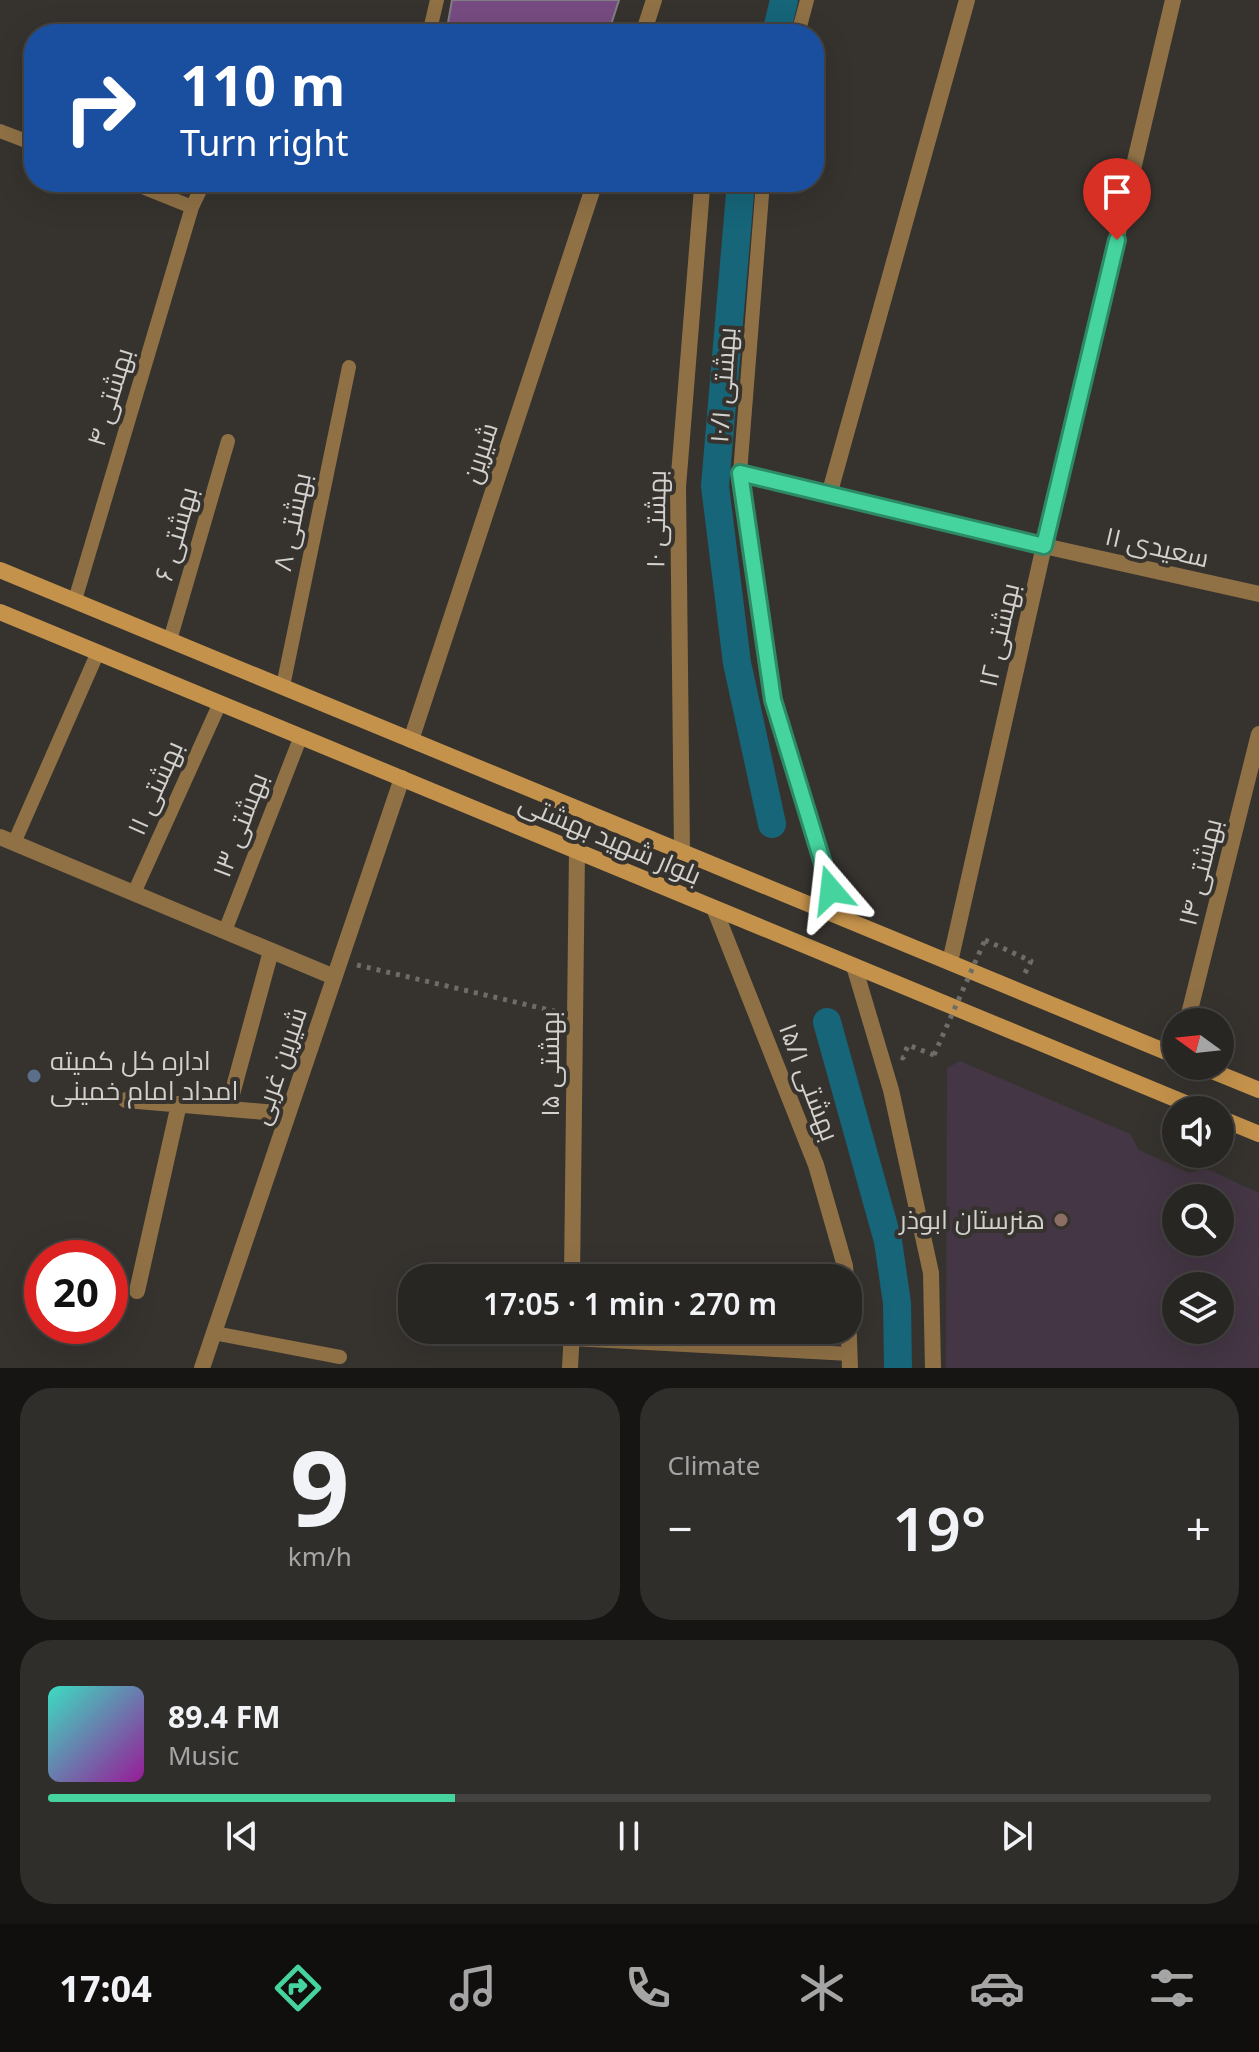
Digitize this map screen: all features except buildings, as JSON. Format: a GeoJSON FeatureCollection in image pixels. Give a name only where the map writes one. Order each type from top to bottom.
{"type":"FeatureCollection","features":[{"type":"Feature","properties":{"kind":"main road","name":"بلوار شهید بهشتی"},"geometry":{"type":"LineString","coordinates":[[0,570],[1162,1050]]}},
{"type":"Feature","properties":{"kind":"main road","name":"بلوار شهید بهشتی"},"geometry":{"type":"LineString","coordinates":[[0,612],[1168,1096]]}},
{"type":"Feature","properties":{"kind":"main road"},"geometry":{"type":"LineString","coordinates":[[1234,1080],[1259,1090]]}},
{"type":"Feature","properties":{"kind":"main road"},"geometry":{"type":"LineString","coordinates":[[1234,1124],[1259,1134]]}},
{"type":"Feature","properties":{"kind":"street"},"geometry":{"type":"LineString","coordinates":[[646,24],[654,0]]}},
{"type":"Feature","properties":{"kind":"street"},"geometry":{"type":"LineString","coordinates":[[829,495],[967,0]]}},
{"type":"Feature","properties":{"kind":"street","name":"بهشتی ۱۲"},"geometry":{"type":"LineString","coordinates":[[950,962],[1173,0]]}},
{"type":"Feature","properties":{"kind":"street","name":"شیرین"},"geometry":{"type":"LineString","coordinates":[[411,740],[592,192]]}},
{"type":"Feature","properties":{"kind":"street","name":"بهشتی ۱۰"},"geometry":{"type":"LineString","coordinates":[[682,852],[678,487],[702,192]]}},
{"type":"Feature","properties":{"kind":"street","name":"سعیدی ۱۱"},"geometry":{"type":"LineString","coordinates":[[1044,546],[1259,594]]}},
{"type":"Feature","properties":{"kind":"street","name":"بهشتی ۱۴"},"geometry":{"type":"LineString","coordinates":[[1190,1008],[1259,734]]}},
{"type":"Feature","properties":{"kind":"street","name":"شیرین غربی"},"geometry":{"type":"LineString","coordinates":[[202,1368],[402,778]]}},
{"type":"Feature","properties":{"kind":"street"},"geometry":{"type":"LineString","coordinates":[[7,840],[271,951],[337,969]]}},
{"type":"Feature","properties":{"kind":"street","name":"بهشتی ۱۵"},"geometry":{"type":"LineString","coordinates":[[572,1264],[577,850]]}},
{"type":"Feature","properties":{"kind":"street","name":"بهشتی ۱۵/۱"},"geometry":{"type":"LineString","coordinates":[[714,908],[816,1165],[844,1264]]}},
{"type":"Feature","properties":{"kind":"street"},"geometry":{"type":"LineString","coordinates":[[228,1109],[271,951]]}},
{"type":"Feature","properties":{"kind":"street"},"geometry":{"type":"LineString","coordinates":[[854,966],[891,1090],[931,1273],[933,1368]]}},
{"type":"Feature","properties":{"kind":"street"},"geometry":{"type":"LineString","coordinates":[[126,1100],[288,1114]]}},
{"type":"Feature","properties":{"kind":"street"},"geometry":{"type":"LineString","coordinates":[[137,1291],[179,1104]]}},
{"type":"Feature","properties":{"kind":"street"},"geometry":{"type":"LineString","coordinates":[[570,1368],[571,1344]]}},
{"type":"Feature","properties":{"kind":"lane"},"geometry":{"type":"LineString","coordinates":[[431,24],[437,0]]}},
{"type":"Feature","properties":{"kind":"lane"},"geometry":{"type":"LineString","coordinates":[[801,24],[807,0]]}},
{"type":"Feature","properties":{"kind":"lane"},"geometry":{"type":"LineString","coordinates":[[0,131],[24,140]]}},
{"type":"Feature","properties":{"kind":"lane"},"geometry":{"type":"LineString","coordinates":[[155,192],[192,207]]}},
{"type":"Feature","properties":{"kind":"lane","name":"بهشتی ۴"},"geometry":{"type":"LineString","coordinates":[[75,600],[192,207],[199,192]]}},
{"type":"Feature","properties":{"kind":"lane","name":"بهشتی ۱۰/۱"},"geometry":{"type":"LineString","coordinates":[[762,192],[740,473],[773,700],[839,917]]}},
{"type":"Feature","properties":{"kind":"lane","name":"بهشتی ۸"},"geometry":{"type":"LineString","coordinates":[[283,686],[349,367]]}},
{"type":"Feature","properties":{"kind":"lane","name":"بهشتی ۶"},"geometry":{"type":"LineString","coordinates":[[170,640],[228,441]]}},
{"type":"Feature","properties":{"kind":"lane"},"geometry":{"type":"LineString","coordinates":[[740,473],[1044,546]]}},
{"type":"Feature","properties":{"kind":"lane"},"geometry":{"type":"LineString","coordinates":[[7,840],[98,652]]}},
{"type":"Feature","properties":{"kind":"lane","name":"بهشتی ۱۱"},"geometry":{"type":"LineString","coordinates":[[134,893],[220,703]]}},
{"type":"Feature","properties":{"kind":"lane","name":"بهشتی ۱۳"},"geometry":{"type":"LineString","coordinates":[[225,931],[301,736]]}},
{"type":"Feature","properties":{"kind":"lane"},"geometry":{"type":"LineString","coordinates":[[214,1333],[340,1357]]}},
{"type":"Feature","properties":{"kind":"lane"},"geometry":{"type":"LineString","coordinates":[[668,1344],[850,1361]]}},
{"type":"Feature","properties":{"kind":"path"},"geometry":{"type":"LineString","coordinates":[[903,1058],[908,1045],[934,1055],[985,940],[1031,961]]}},
{"type":"Feature","properties":{"kind":"path"},"geometry":{"type":"LineString","coordinates":[[337,969],[574,1016]]}},
{"type":"Feature","properties":{"kind":"shaded area","name":"هنرستان ابوذر"},"geometry":{"type":"Polygon","coordinates":[[[960,1061],[1130,1134],[1139,1150],[1162,1161],[1162,1168],[1178,1168],[1189,1173],[1207,1169],[1259,1193],[1259,1368],[946,1368],[947,1068],[960,1061]]]}},
{"type":"Feature","properties":{"kind":"waterway"},"geometry":{"type":"LineString","coordinates":[[778,24],[784,0]]}},
{"type":"Feature","properties":{"kind":"waterway"},"geometry":{"type":"LineString","coordinates":[[740,192],[715,486],[737,663],[772,824]]}},
{"type":"Feature","properties":{"kind":"waterway"},"geometry":{"type":"LineString","coordinates":[[827,1022],[888,1241],[897,1303],[898,1368]]}},
{"type":"Feature","properties":{"kind":"place","name":"اداره کل کمیته امداد امام خمینی"},"geometry":{"type":"Point","coordinates":[34,1076]}},
{"type":"Feature","properties":{"kind":"place","name":"هنرستان ابوذر"},"geometry":{"type":"Point","coordinates":[1061,1220]}},
{"type":"Feature","properties":{"kind":"route"},"geometry":{"type":"LineString","coordinates":[[831,890],[773,700],[740,473],[1044,546],[1117,240]]}}]}
